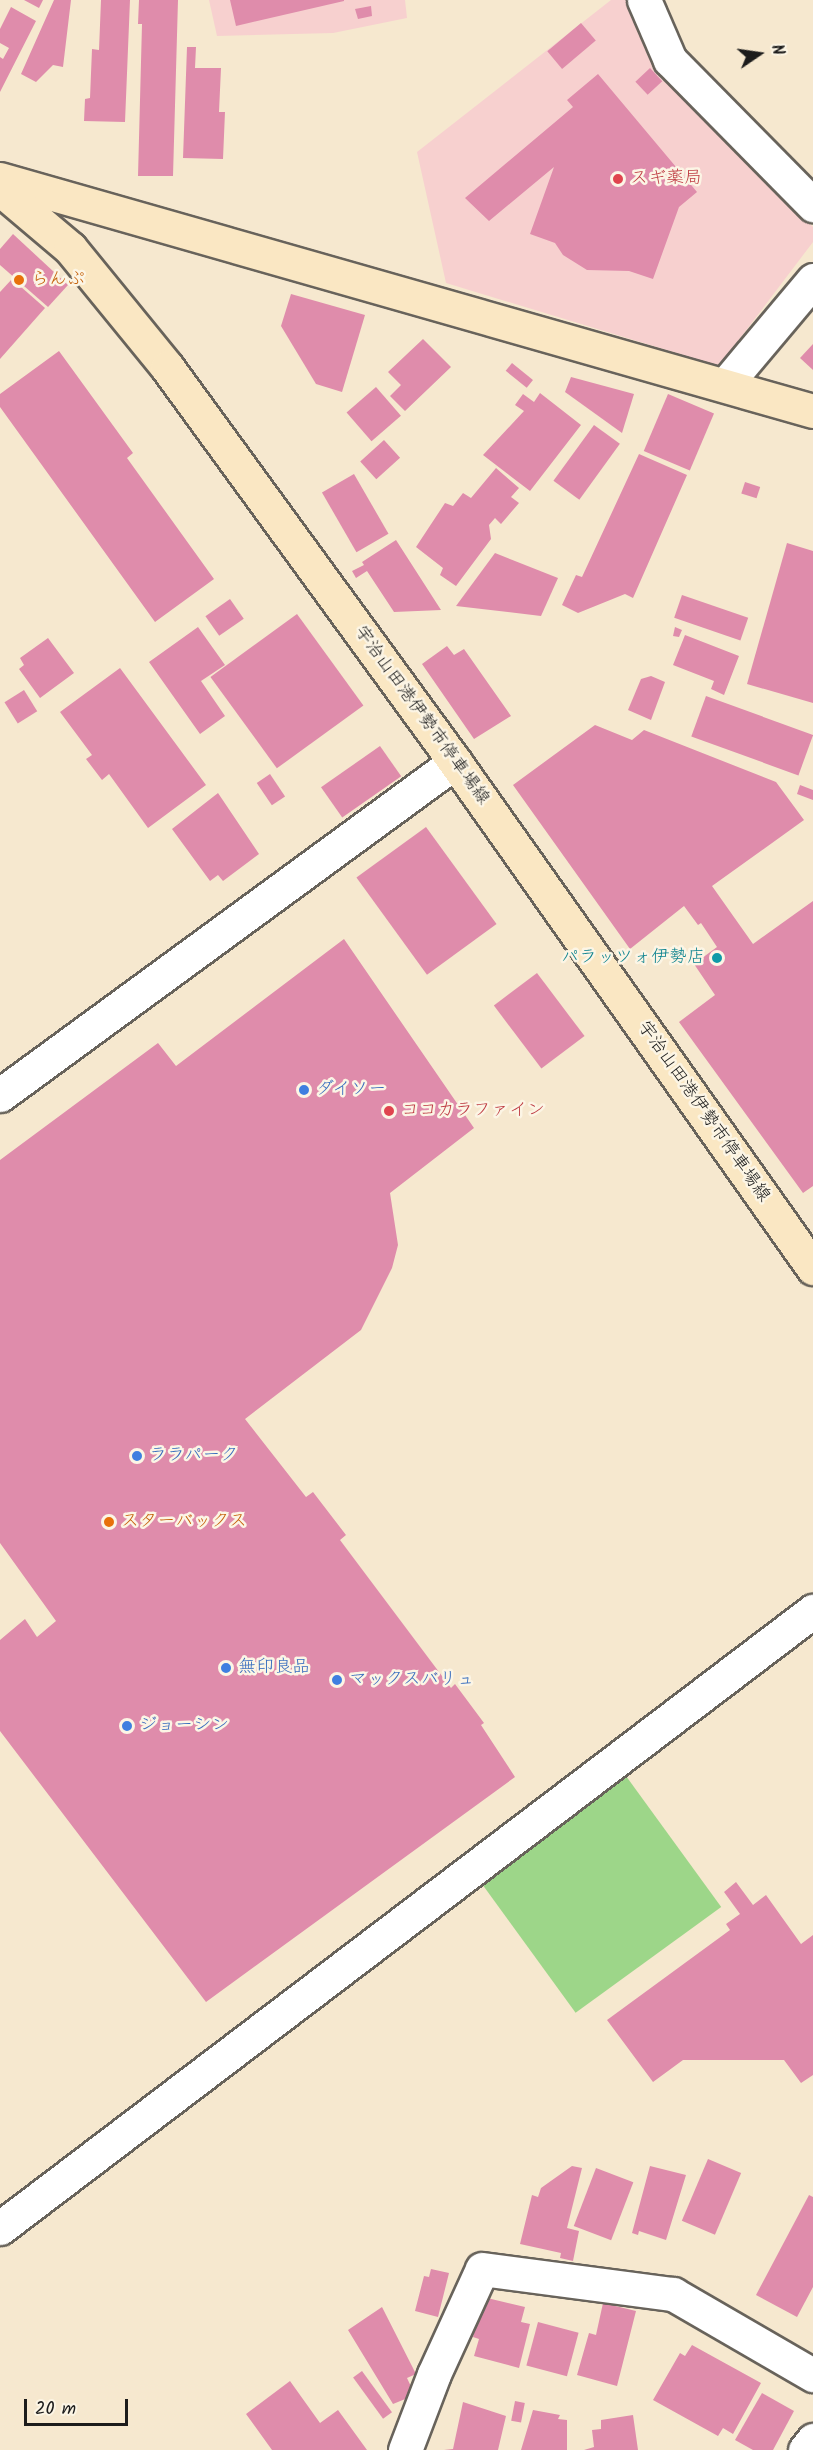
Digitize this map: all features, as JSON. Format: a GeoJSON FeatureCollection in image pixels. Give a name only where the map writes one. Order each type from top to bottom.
{"type":"FeatureCollection","features":[{"type":"Feature","properties":{"kind":"main road"},"geometry":{"type":"LineString","coordinates":[[0,179],[813,411]]}},
{"type":"Feature","properties":{"kind":"main road","name":"宇治山田港伊勢市停車場線"},"geometry":{"type":"LineString","coordinates":[[0,189],[70,248],[112,295],[455,762],[813,1268]]}},
{"type":"Feature","properties":{"kind":"street"},"geometry":{"type":"LineString","coordinates":[[644,0],[670,60],[813,205]]}},
{"type":"Feature","properties":{"kind":"street"},"geometry":{"type":"LineString","coordinates":[[725,385],[813,280]]}},
{"type":"Feature","properties":{"kind":"street"},"geometry":{"type":"LineString","coordinates":[[0,1095],[455,762]]}},
{"type":"Feature","properties":{"kind":"street"},"geometry":{"type":"LineString","coordinates":[[0,2228],[813,1611]]}},
{"type":"Feature","properties":{"kind":"street"},"geometry":{"type":"LineString","coordinates":[[405,2450],[434,2374],[482,2269],[673,2294],[813,2375]]}},
{"type":"Feature","properties":{"kind":"street"},"geometry":{"type":"LineString","coordinates":[[805,2450],[813,2440]]}},
{"type":"Feature","properties":{"kind":"shaded area"},"geometry":{"type":"Polygon","coordinates":[[[209,0],[405,0],[407,18],[333,33],[217,36],[209,0]]]}},
{"type":"Feature","properties":{"kind":"shaded area"},"geometry":{"type":"Polygon","coordinates":[[[611,0],[629,0],[653,64],[813,227],[813,242],[719,366],[446,283],[417,152],[611,0]]]}},
{"type":"Feature","properties":{"kind":"green space"},"geometry":{"type":"Polygon","coordinates":[[[626,1776],[721,1907],[576,2013],[480,1882],[626,1776]]]}},
{"type":"Feature","properties":{"kind":"building"},"geometry":{"type":"Polygon","coordinates":[[[24,0],[43,0],[39,8],[24,0]]]}},
{"type":"Feature","properties":{"kind":"building"},"geometry":{"type":"Polygon","coordinates":[[[54,0],[71,0],[63,67],[53,65],[36,82],[21,74],[54,0]]]}},
{"type":"Feature","properties":{"kind":"building"},"geometry":{"type":"Polygon","coordinates":[[[101,0],[130,0],[125,122],[84,121],[85,99],[90,98],[92,49],[99,50],[101,0]]]}},
{"type":"Feature","properties":{"kind":"building"},"geometry":{"type":"Polygon","coordinates":[[[139,0],[178,0],[173,176],[138,176],[142,24],[138,24],[139,0]]]}},
{"type":"Feature","properties":{"kind":"building"},"geometry":{"type":"Polygon","coordinates":[[[230,0],[344,0],[344,1],[236,26],[230,0]]]}},
{"type":"Feature","properties":{"kind":"building"},"geometry":{"type":"Polygon","coordinates":[[[371,6],[372,16],[358,19],[355,9],[371,6]]]}},
{"type":"Feature","properties":{"kind":"building"},"geometry":{"type":"Polygon","coordinates":[[[11,7],[36,21],[0,92],[0,57],[3,59],[9,48],[0,43],[0,29],[11,7]]]}},
{"type":"Feature","properties":{"kind":"building"},"geometry":{"type":"Polygon","coordinates":[[[581,23],[596,41],[562,69],[547,51],[581,23]]]}},
{"type":"Feature","properties":{"kind":"building"},"geometry":{"type":"Polygon","coordinates":[[[187,47],[196,47],[195,68],[221,68],[219,112],[225,112],[223,159],[183,158],[187,47]]]}},
{"type":"Feature","properties":{"kind":"building"},"geometry":{"type":"Polygon","coordinates":[[[650,68],[662,81],[648,95],[635,82],[650,68]]]}},
{"type":"Feature","properties":{"kind":"building","name":"スギ薬局"},"geometry":{"type":"Polygon","coordinates":[[[598,74],[697,192],[679,207],[653,279],[629,271],[587,270],[563,255],[555,243],[530,234],[554,167],[489,221],[465,198],[573,107],[567,100],[598,74]]]}},
{"type":"Feature","properties":{"kind":"building"},"geometry":{"type":"Polygon","coordinates":[[[13,234],[68,285],[48,307],[0,265],[0,249],[13,234]]]}},
{"type":"Feature","properties":{"kind":"building"},"geometry":{"type":"Polygon","coordinates":[[[12,279],[45,308],[0,359],[0,292],[12,279]]]}},
{"type":"Feature","properties":{"kind":"building"},"geometry":{"type":"Polygon","coordinates":[[[291,294],[365,315],[342,392],[316,384],[281,326],[291,294]]]}},
{"type":"Feature","properties":{"kind":"building"},"geometry":{"type":"Polygon","coordinates":[[[423,339],[451,367],[405,411],[390,396],[401,385],[388,372],[423,339]]]}},
{"type":"Feature","properties":{"kind":"building"},"geometry":{"type":"Polygon","coordinates":[[[813,344],[813,370],[800,358],[813,344]]]}},
{"type":"Feature","properties":{"kind":"building"},"geometry":{"type":"Polygon","coordinates":[[[59,351],[133,453],[127,458],[214,579],[155,622],[0,407],[0,394],[59,351]]]}},
{"type":"Feature","properties":{"kind":"building"},"geometry":{"type":"Polygon","coordinates":[[[512,363],[533,380],[527,388],[506,371],[512,363]]]}},
{"type":"Feature","properties":{"kind":"building"},"geometry":{"type":"Polygon","coordinates":[[[571,377],[634,394],[622,433],[565,392],[571,377]]]}},
{"type":"Feature","properties":{"kind":"building"},"geometry":{"type":"Polygon","coordinates":[[[376,387],[401,416],[371,441],[347,413],[376,387]]]}},
{"type":"Feature","properties":{"kind":"building"},"geometry":{"type":"Polygon","coordinates":[[[540,393],[581,425],[530,491],[483,455],[524,411],[515,405],[523,394],[534,402],[540,393]]]}},
{"type":"Feature","properties":{"kind":"building"},"geometry":{"type":"Polygon","coordinates":[[[668,394],[714,414],[690,471],[644,451],[668,394]]]}},
{"type":"Feature","properties":{"kind":"building"},"geometry":{"type":"Polygon","coordinates":[[[594,425],[620,444],[579,500],[553,481],[594,425]]]}},
{"type":"Feature","properties":{"kind":"building"},"geometry":{"type":"Polygon","coordinates":[[[384,440],[400,458],[376,479],[360,461],[384,440]]]}},
{"type":"Feature","properties":{"kind":"building"},"geometry":{"type":"Polygon","coordinates":[[[639,454],[687,475],[633,598],[625,594],[578,613],[562,605],[576,575],[582,577],[639,454]]]}},
{"type":"Feature","properties":{"kind":"building"},"geometry":{"type":"Polygon","coordinates":[[[496,468],[519,488],[511,497],[519,503],[501,524],[495,518],[489,525],[491,539],[456,586],[440,575],[443,568],[416,547],[445,503],[453,506],[463,493],[471,498],[496,468]]]}},
{"type":"Feature","properties":{"kind":"building"},"geometry":{"type":"Polygon","coordinates":[[[354,474],[388,534],[356,552],[322,493],[354,474]]]}},
{"type":"Feature","properties":{"kind":"building"},"geometry":{"type":"Polygon","coordinates":[[[745,482],[760,487],[757,498],[741,493],[745,482]]]}},
{"type":"Feature","properties":{"kind":"building"},"geometry":{"type":"Polygon","coordinates":[[[396,540],[441,610],[394,612],[367,571],[356,578],[352,571],[364,565],[362,562],[396,540]]]}},
{"type":"Feature","properties":{"kind":"building"},"geometry":{"type":"Polygon","coordinates":[[[787,543],[813,551],[813,703],[747,684],[787,543]]]}},
{"type":"Feature","properties":{"kind":"building"},"geometry":{"type":"Polygon","coordinates":[[[495,553],[558,578],[541,616],[456,606],[495,553]]]}},
{"type":"Feature","properties":{"kind":"building"},"geometry":{"type":"Polygon","coordinates":[[[682,595],[748,618],[740,640],[674,618],[682,595]]]}},
{"type":"Feature","properties":{"kind":"building"},"geometry":{"type":"Polygon","coordinates":[[[230,599],[244,619],[219,636],[205,616],[230,599]]]}},
{"type":"Feature","properties":{"kind":"building"},"geometry":{"type":"Polygon","coordinates":[[[297,614],[363,705],[277,768],[210,677],[297,614]]]}},
{"type":"Feature","properties":{"kind":"building"},"geometry":{"type":"Polygon","coordinates":[[[198,627],[225,665],[201,681],[225,716],[200,734],[149,662],[198,627]]]}},
{"type":"Feature","properties":{"kind":"building"},"geometry":{"type":"Polygon","coordinates":[[[675,627],[682,630],[679,637],[673,636],[675,627]]]}},
{"type":"Feature","properties":{"kind":"building"},"geometry":{"type":"Polygon","coordinates":[[[685,635],[739,656],[724,695],[711,689],[714,681],[673,665],[685,635]]]}},
{"type":"Feature","properties":{"kind":"building"},"geometry":{"type":"Polygon","coordinates":[[[48,638],[74,673],[40,698],[19,669],[24,665],[20,658],[48,638]]]}},
{"type":"Feature","properties":{"kind":"building"},"geometry":{"type":"Polygon","coordinates":[[[447,646],[454,655],[464,649],[511,716],[474,739],[422,664],[447,646]]]}},
{"type":"Feature","properties":{"kind":"building"},"geometry":{"type":"Polygon","coordinates":[[[120,668],[206,785],[148,828],[109,774],[102,780],[86,759],[92,755],[60,712],[120,668]]]}},
{"type":"Feature","properties":{"kind":"building"},"geometry":{"type":"Polygon","coordinates":[[[651,676],[665,682],[651,720],[628,710],[641,679],[651,676]]]}},
{"type":"Feature","properties":{"kind":"building"},"geometry":{"type":"Polygon","coordinates":[[[24,690],[37,711],[18,723],[4,702],[24,690]]]}},
{"type":"Feature","properties":{"kind":"building"},"geometry":{"type":"Polygon","coordinates":[[[706,696],[813,735],[798,775],[691,736],[706,696]]]}},
{"type":"Feature","properties":{"kind":"building","name":"パラッツォ伊勢店"},"geometry":{"type":"Polygon","coordinates":[[[595,725],[632,740],[644,730],[776,782],[804,820],[712,886],[753,944],[813,901],[813,1186],[803,1193],[679,1022],[715,995],[694,964],[717,947],[701,923],[698,925],[684,906],[630,949],[513,785],[595,725]]]}},
{"type":"Feature","properties":{"kind":"building"},"geometry":{"type":"Polygon","coordinates":[[[380,746],[401,776],[342,818],[321,787],[380,746]]]}},
{"type":"Feature","properties":{"kind":"building"},"geometry":{"type":"Polygon","coordinates":[[[270,774],[285,796],[272,805],[257,783],[270,774]]]}},
{"type":"Feature","properties":{"kind":"building"},"geometry":{"type":"Polygon","coordinates":[[[800,785],[813,790],[813,800],[797,794],[800,785]]]}},
{"type":"Feature","properties":{"kind":"building"},"geometry":{"type":"Polygon","coordinates":[[[218,793],[259,854],[223,881],[218,875],[210,881],[172,829],[218,793]]]}},
{"type":"Feature","properties":{"kind":"building"},"geometry":{"type":"Polygon","coordinates":[[[426,827],[497,924],[427,975],[356,878],[426,827]]]}},
{"type":"Feature","properties":{"kind":"building","name":"ララパーク"},"geometry":{"type":"Polygon","coordinates":[[[344,939],[474,1128],[390,1193],[398,1245],[392,1268],[361,1330],[245,1419],[306,1497],[313,1492],[346,1535],[340,1540],[451,1688],[455,1684],[484,1723],[481,1725],[515,1777],[206,2002],[0,1731],[0,1640],[25,1619],[37,1637],[56,1621],[0,1543],[0,1160],[158,1043],[176,1066],[344,939]]]}},
{"type":"Feature","properties":{"kind":"building"},"geometry":{"type":"Polygon","coordinates":[[[537,973],[585,1036],[541,1069],[494,1005],[537,973]]]}},
{"type":"Feature","properties":{"kind":"building"},"geometry":{"type":"Polygon","coordinates":[[[736,1882],[753,1905],[766,1895],[801,1944],[813,1935],[813,2075],[801,2083],[784,2060],[683,2060],[653,2082],[607,2020],[730,1930],[726,1924],[740,1914],[724,1892],[736,1882]]]}},
{"type":"Feature","properties":{"kind":"building"},"geometry":{"type":"Polygon","coordinates":[[[708,2159],[741,2173],[715,2235],[682,2221],[708,2159]]]}},
{"type":"Feature","properties":{"kind":"building"},"geometry":{"type":"Polygon","coordinates":[[[572,2166],[582,2168],[567,2228],[579,2231],[573,2261],[560,2258],[561,2253],[520,2244],[532,2195],[538,2197],[541,2188],[572,2166]]]}},
{"type":"Feature","properties":{"kind":"building"},"geometry":{"type":"Polygon","coordinates":[[[650,2166],[686,2175],[666,2240],[639,2231],[638,2235],[632,2233],[650,2166]]]}},
{"type":"Feature","properties":{"kind":"building"},"geometry":{"type":"Polygon","coordinates":[[[596,2168],[633,2182],[611,2240],[574,2226],[596,2168]]]}},
{"type":"Feature","properties":{"kind":"building"},"geometry":{"type":"Polygon","coordinates":[[[809,2195],[813,2197],[813,2287],[797,2317],[756,2295],[809,2195]]]}},
{"type":"Feature","properties":{"kind":"building"},"geometry":{"type":"Polygon","coordinates":[[[431,2269],[449,2273],[438,2317],[415,2311],[424,2276],[429,2277],[431,2269]]]}},
{"type":"Feature","properties":{"kind":"building"},"geometry":{"type":"Polygon","coordinates":[[[483,2297],[525,2307],[521,2322],[530,2324],[519,2368],[474,2356],[479,2339],[473,2337],[483,2297]]]}},
{"type":"Feature","properties":{"kind":"building"},"geometry":{"type":"Polygon","coordinates":[[[603,2303],[636,2311],[617,2386],[577,2375],[589,2333],[596,2335],[603,2303]]]}},
{"type":"Feature","properties":{"kind":"building"},"geometry":{"type":"Polygon","coordinates":[[[382,2307],[416,2374],[407,2378],[415,2395],[393,2404],[348,2330],[382,2307]]]}},
{"type":"Feature","properties":{"kind":"building"},"geometry":{"type":"Polygon","coordinates":[[[538,2322],[579,2333],[567,2376],[526,2365],[538,2322]]]}},
{"type":"Feature","properties":{"kind":"building"},"geometry":{"type":"Polygon","coordinates":[[[692,2345],[761,2383],[733,2434],[723,2428],[718,2436],[653,2400],[680,2353],[685,2356],[692,2345]]]}},
{"type":"Feature","properties":{"kind":"building"},"geometry":{"type":"Polygon","coordinates":[[[362,2371],[392,2412],[383,2419],[353,2377],[362,2371]]]}},
{"type":"Feature","properties":{"kind":"building"},"geometry":{"type":"Polygon","coordinates":[[[290,2381],[320,2423],[338,2410],[367,2450],[272,2450],[246,2414],[290,2381]]]}},
{"type":"Feature","properties":{"kind":"building"},"geometry":{"type":"Polygon","coordinates":[[[762,2393],[794,2411],[773,2450],[753,2450],[735,2440],[762,2393]]]}},
{"type":"Feature","properties":{"kind":"building"},"geometry":{"type":"Polygon","coordinates":[[[515,2401],[525,2403],[521,2423],[511,2421],[515,2401]]]}},
{"type":"Feature","properties":{"kind":"building"},"geometry":{"type":"Polygon","coordinates":[[[463,2402],[506,2416],[498,2450],[444,2450],[453,2449],[463,2402]]]}},
{"type":"Feature","properties":{"kind":"building"},"geometry":{"type":"Polygon","coordinates":[[[533,2410],[560,2415],[558,2419],[567,2420],[567,2450],[521,2450],[533,2410]]]}},
{"type":"Feature","properties":{"kind":"building"},"geometry":{"type":"Polygon","coordinates":[[[633,2415],[638,2450],[584,2450],[594,2447],[592,2430],[601,2429],[601,2420],[633,2415]]]}},
{"type":"Feature","properties":{"kind":"place","name":"スギ薬局"},"geometry":{"type":"Point","coordinates":[618,179]}},
{"type":"Feature","properties":{"kind":"place","name":"らんぷ"},"geometry":{"type":"Point","coordinates":[19,280]}},
{"type":"Feature","properties":{"kind":"place","name":"パラッツォ伊勢店"},"geometry":{"type":"Point","coordinates":[717,958]}},
{"type":"Feature","properties":{"kind":"place","name":"ダイソー"},"geometry":{"type":"Point","coordinates":[304,1090]}},
{"type":"Feature","properties":{"kind":"place","name":"ココカラファイン"},"geometry":{"type":"Point","coordinates":[389,1111]}},
{"type":"Feature","properties":{"kind":"place","name":"ララパーク"},"geometry":{"type":"Point","coordinates":[137,1456]}},
{"type":"Feature","properties":{"kind":"place","name":"スターバックス"},"geometry":{"type":"Point","coordinates":[109,1522]}},
{"type":"Feature","properties":{"kind":"place","name":"無印良品"},"geometry":{"type":"Point","coordinates":[226,1668]}},
{"type":"Feature","properties":{"kind":"place","name":"マックスバリュ"},"geometry":{"type":"Point","coordinates":[337,1680]}},
{"type":"Feature","properties":{"kind":"place","name":"ジョーシン"},"geometry":{"type":"Point","coordinates":[127,1726]}}]}
